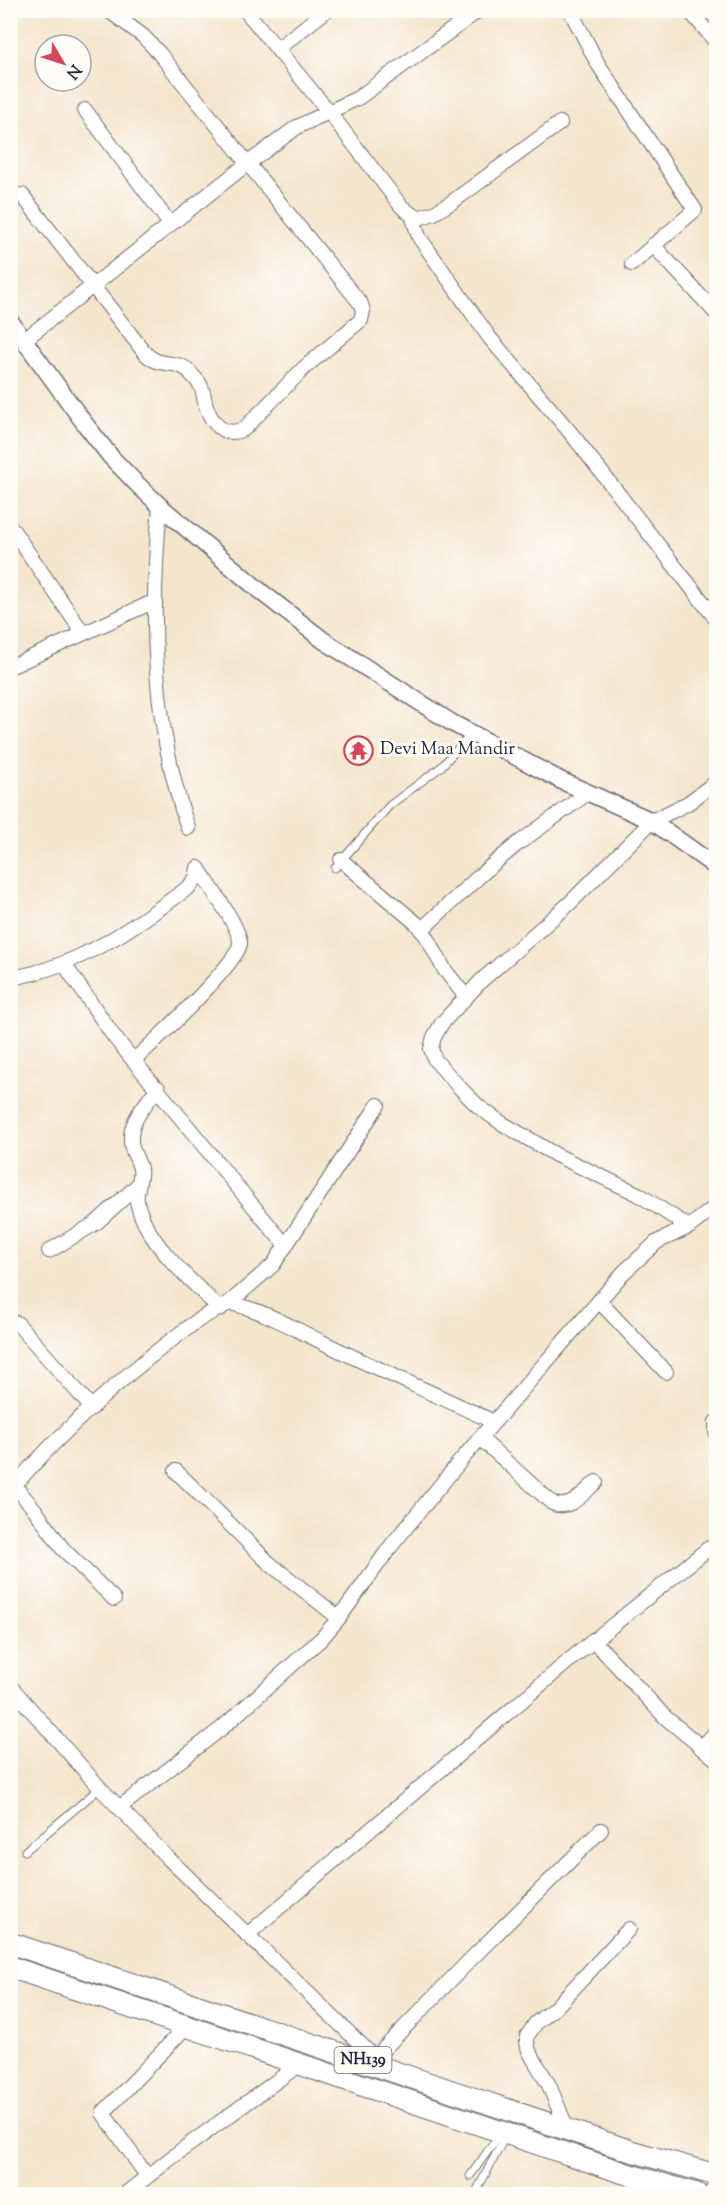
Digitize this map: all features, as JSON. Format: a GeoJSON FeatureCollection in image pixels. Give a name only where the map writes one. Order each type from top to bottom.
{"type":"FeatureCollection","features":[{"type":"Feature","properties":{"kind":"highway","name":"NH139"},"geometry":{"type":"LineString","coordinates":[[10,1943],[373,2060],[631,2151],[717,2175]]}},
{"type":"Feature","properties":{"kind":"highway","name":"NH139"},"geometry":{"type":"LineString","coordinates":[[10,1967],[697,2194]]}},
{"type":"Feature","properties":{"kind":"street"},"geometry":{"type":"LineString","coordinates":[[22,195],[151,360],[163,364],[182,364],[187,368],[202,387],[210,416],[227,432],[234,433],[244,429],[304,368],[357,326],[361,320],[363,311],[361,304],[159,52],[143,36],[108,10]]}},
{"type":"Feature","properties":{"kind":"street"},"geometry":{"type":"LineString","coordinates":[[245,10],[329,112],[391,194],[412,215],[420,237],[489,337],[570,432],[717,619]]}},
{"type":"Feature","properties":{"kind":"street"},"geometry":{"type":"LineString","coordinates":[[277,49],[327,10]]}},
{"type":"Feature","properties":{"kind":"street"},"geometry":{"type":"LineString","coordinates":[[23,341],[297,127],[358,98],[479,10]]}},
{"type":"Feature","properties":{"kind":"street"},"geometry":{"type":"LineString","coordinates":[[570,10],[597,64],[695,210],[632,264]]}},
{"type":"Feature","properties":{"kind":"street"},"geometry":{"type":"LineString","coordinates":[[689,10],[717,42]]}},
{"type":"Feature","properties":{"kind":"street"},"geometry":{"type":"LineString","coordinates":[[85,110],[170,224]]}},
{"type":"Feature","properties":{"kind":"street"},"geometry":{"type":"LineString","coordinates":[[412,215],[422,217],[452,202],[560,123]]}},
{"type":"Feature","properties":{"kind":"street"},"geometry":{"type":"LineString","coordinates":[[653,246],[717,313]]}},
{"type":"Feature","properties":{"kind":"street"},"geometry":{"type":"LineString","coordinates":[[10,321],[111,457],[160,506],[322,640],[471,734],[652,821],[717,867]]}},
{"type":"Feature","properties":{"kind":"street"},"geometry":{"type":"LineString","coordinates":[[160,506],[155,560],[158,695],[166,747],[188,828]]}},
{"type":"Feature","properties":{"kind":"street"},"geometry":{"type":"LineString","coordinates":[[10,526],[83,633]]}},
{"type":"Feature","properties":{"kind":"street"},"geometry":{"type":"LineString","coordinates":[[10,668],[155,601]]}},
{"type":"Feature","properties":{"kind":"street"},"geometry":{"type":"LineString","coordinates":[[689,1227],[638,1194],[530,1142],[479,1107],[435,1060],[431,1049],[434,1037],[442,1023],[466,997],[570,903],[652,821],[688,803],[717,782]]}},
{"type":"Feature","properties":{"kind":"street"},"geometry":{"type":"LineString","coordinates":[[421,930],[492,865],[589,792]]}},
{"type":"Feature","properties":{"kind":"street"},"geometry":{"type":"LineString","coordinates":[[338,864],[395,904],[421,930],[444,969],[466,997]]}},
{"type":"Feature","properties":{"kind":"street"},"geometry":{"type":"LineString","coordinates":[[10,978],[32,975],[64,964],[112,938],[189,887],[196,878],[198,868],[232,922],[239,935],[240,944],[225,967],[206,988],[134,1060]]}},
{"type":"Feature","properties":{"kind":"street"},"geometry":{"type":"LineString","coordinates":[[64,964],[103,1021],[286,1246]]}},
{"type":"Feature","properties":{"kind":"street"},"geometry":{"type":"LineString","coordinates":[[158,1088],[132,1126],[130,1138],[140,1169],[136,1193],[140,1210],[152,1236],[173,1262],[224,1306],[250,1307],[269,1315],[494,1422]]}},
{"type":"Feature","properties":{"kind":"street"},"geometry":{"type":"LineString","coordinates":[[114,1599],[63,1549],[13,1488],[49,1449],[148,1359],[200,1319],[224,1306],[273,1265],[378,1105]]}},
{"type":"Feature","properties":{"kind":"street"},"geometry":{"type":"LineString","coordinates":[[49,1251],[96,1222],[138,1185]]}},
{"type":"Feature","properties":{"kind":"street"},"geometry":{"type":"LineString","coordinates":[[119,1808],[222,1728],[301,1658],[339,1618],[391,1546],[480,1438],[624,1272],[649,1248],[672,1233],[689,1227],[717,1206]]}},
{"type":"Feature","properties":{"kind":"street"},"geometry":{"type":"LineString","coordinates":[[599,1301],[666,1372]]}},
{"type":"Feature","properties":{"kind":"street"},"geometry":{"type":"LineString","coordinates":[[17,1323],[92,1408]]}},
{"type":"Feature","properties":{"kind":"street"},"geometry":{"type":"LineString","coordinates":[[717,1422],[715,1426],[717,1432]]}},
{"type":"Feature","properties":{"kind":"street"},"geometry":{"type":"LineString","coordinates":[[480,1438],[552,1503],[559,1506],[565,1507],[570,1504],[596,1482]]}},
{"type":"Feature","properties":{"kind":"street"},"geometry":{"type":"LineString","coordinates":[[176,1471],[269,1563],[339,1618]]}},
{"type":"Feature","properties":{"kind":"street"},"geometry":{"type":"LineString","coordinates":[[247,1935],[593,1640],[709,1548]]}},
{"type":"Feature","properties":{"kind":"street"},"geometry":{"type":"LineString","coordinates":[[593,1640],[666,1718],[717,1760]]}},
{"type":"Feature","properties":{"kind":"street"},"geometry":{"type":"LineString","coordinates":[[10,1686],[119,1808],[373,2060]]}},
{"type":"Feature","properties":{"kind":"street"},"geometry":{"type":"LineString","coordinates":[[701,1748],[717,1732]]}},
{"type":"Feature","properties":{"kind":"street"},"geometry":{"type":"LineString","coordinates":[[354,2082],[373,2060],[601,1830]]}},
{"type":"Feature","properties":{"kind":"street"},"geometry":{"type":"LineString","coordinates":[[567,2129],[549,2085],[526,2042],[527,2036],[536,2023],[555,2008],[629,1929]]}},
{"type":"Feature","properties":{"kind":"street"},"geometry":{"type":"LineString","coordinates":[[147,2176],[103,2113],[187,2026]]}},
{"type":"Feature","properties":{"kind":"street"},"geometry":{"type":"LineString","coordinates":[[125,2194],[300,2064]]}},
{"type":"Feature","properties":{"kind":"street"},"geometry":{"type":"LineString","coordinates":[[711,2194],[717,2184]]}},
{"type":"Feature","properties":{"kind":"lane"},"geometry":{"type":"LineString","coordinates":[[338,864],[390,805],[441,767],[471,734]]}},
{"type":"Feature","properties":{"kind":"lane"},"geometry":{"type":"LineString","coordinates":[[25,1851],[100,1788]]}},
{"type":"Feature","properties":{"kind":"lane"},"geometry":{"type":"LineString","coordinates":[[470,2176],[504,2132]]}},
{"type":"Feature","properties":{"kind":"lane"},"geometry":{"type":"LineString","coordinates":[[475,2194],[504,2132]]}},
{"type":"Feature","properties":{"kind":"place","name":"Devi Maa Mandir"},"geometry":{"type":"Point","coordinates":[359,750]}}]}
